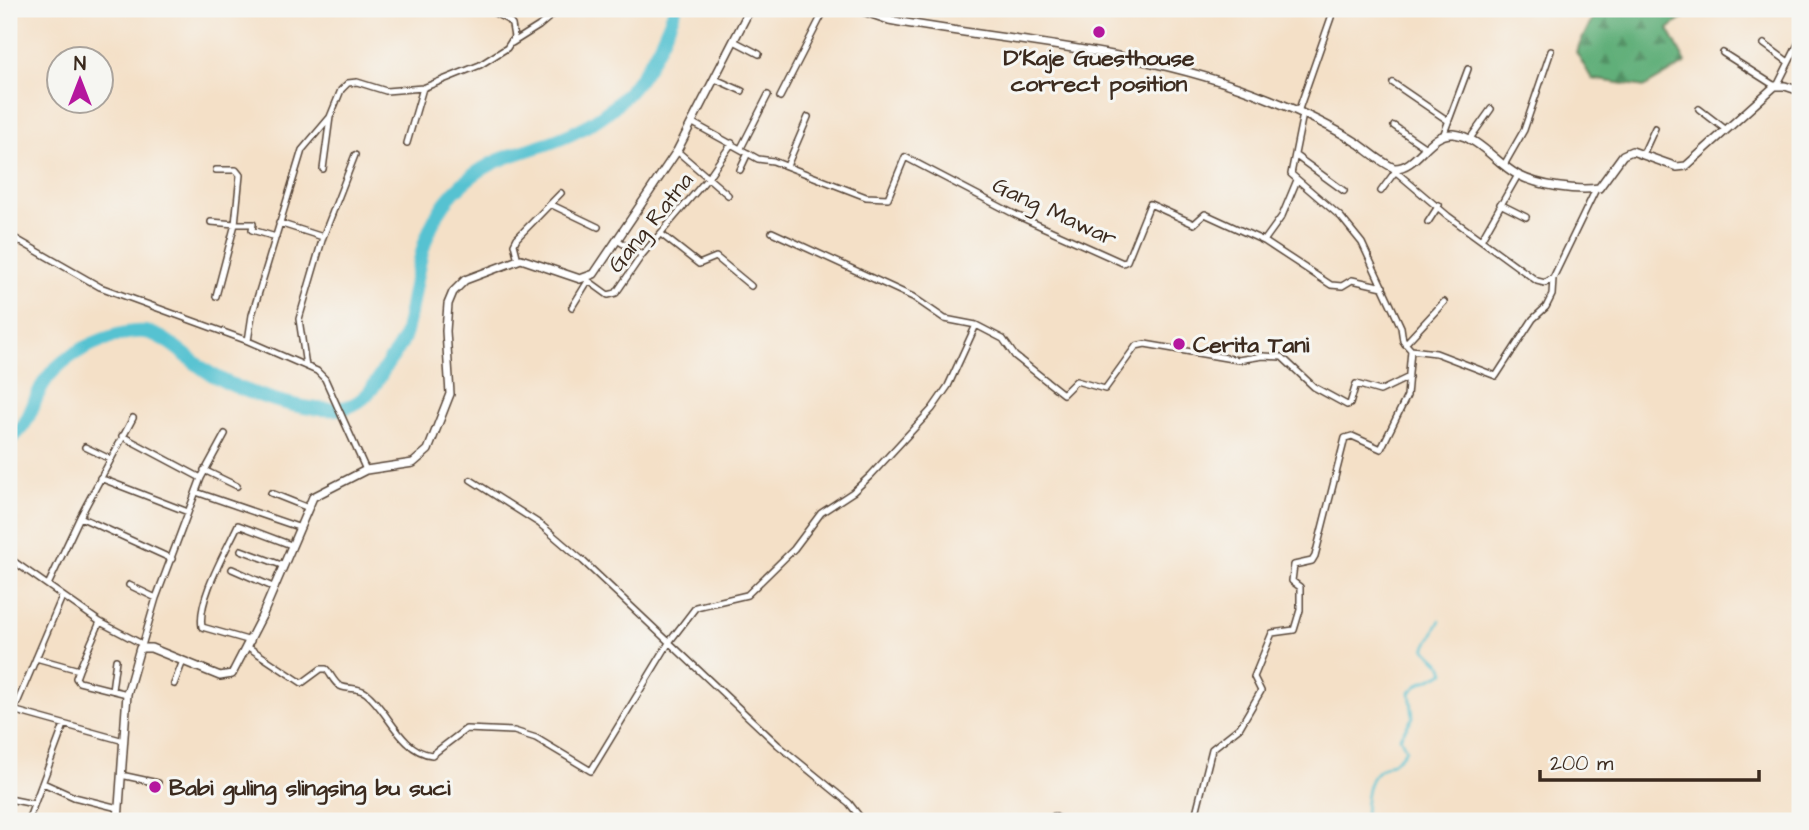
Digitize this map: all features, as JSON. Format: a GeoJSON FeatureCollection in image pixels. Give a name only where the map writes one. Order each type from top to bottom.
{"type":"FeatureCollection","features":[{"type":"Feature","properties":{"kind":"street"},"geometry":{"type":"LineString","coordinates":[[487,9],[512,25],[512,43]]}},
{"type":"Feature","properties":{"kind":"street"},"geometry":{"type":"LineString","coordinates":[[323,169],[330,117],[341,90],[348,83],[357,82],[386,91],[422,88],[480,65],[539,26],[559,9]]}},
{"type":"Feature","properties":{"kind":"street"},"geometry":{"type":"LineString","coordinates":[[572,307],[587,280],[598,269],[677,151],[750,9]]}},
{"type":"Feature","properties":{"kind":"street"},"geometry":{"type":"LineString","coordinates":[[780,97],[825,9]]}},
{"type":"Feature","properties":{"kind":"street"},"geometry":{"type":"LineString","coordinates":[[858,9],[889,20],[1150,61],[1265,97],[1301,113],[1396,170],[1481,240],[1537,281],[1545,283],[1553,278]]}},
{"type":"Feature","properties":{"kind":"street"},"geometry":{"type":"LineString","coordinates":[[1194,821],[1212,749],[1240,727],[1261,691],[1254,677],[1272,633],[1294,630],[1300,585],[1292,580],[1294,565],[1312,561],[1315,556],[1343,441],[1348,436],[1378,448],[1384,446],[1396,414],[1407,396],[1410,350],[1405,344],[1368,253],[1348,225],[1297,180],[1291,171],[1296,156],[1301,113],[1334,9]]}},
{"type":"Feature","properties":{"kind":"street"},"geometry":{"type":"LineString","coordinates":[[1410,350],[1436,353],[1495,377],[1534,319],[1546,307],[1552,295],[1553,278],[1596,189],[1605,182],[1627,152],[1644,152],[1684,167],[1776,86],[1800,40]]}},
{"type":"Feature","properties":{"kind":"street"},"geometry":{"type":"LineString","coordinates":[[734,41],[759,54]]}},
{"type":"Feature","properties":{"kind":"street"},"geometry":{"type":"LineString","coordinates":[[1764,44],[1787,61]]}},
{"type":"Feature","properties":{"kind":"street"},"geometry":{"type":"LineString","coordinates":[[1504,165],[1524,130],[1551,51]]}},
{"type":"Feature","properties":{"kind":"street"},"geometry":{"type":"LineString","coordinates":[[1723,52],[1776,86],[1800,91]]}},
{"type":"Feature","properties":{"kind":"street"},"geometry":{"type":"LineString","coordinates":[[1443,136],[1468,69]]}},
{"type":"Feature","properties":{"kind":"street"},"geometry":{"type":"LineString","coordinates":[[715,79],[742,91]]}},
{"type":"Feature","properties":{"kind":"street"},"geometry":{"type":"LineString","coordinates":[[1393,83],[1447,120]]}},
{"type":"Feature","properties":{"kind":"street"},"geometry":{"type":"LineString","coordinates":[[407,143],[422,88]]}},
{"type":"Feature","properties":{"kind":"street"},"geometry":{"type":"LineString","coordinates":[[741,148],[768,95]]}},
{"type":"Feature","properties":{"kind":"street"},"geometry":{"type":"LineString","coordinates":[[1469,140],[1490,109]]}},
{"type":"Feature","properties":{"kind":"street"},"geometry":{"type":"LineString","coordinates":[[1699,109],[1725,129]]}},
{"type":"Feature","properties":{"kind":"street"},"geometry":{"type":"LineString","coordinates":[[248,341],[252,315],[302,150],[330,117]]}},
{"type":"Feature","properties":{"kind":"street"},"geometry":{"type":"LineString","coordinates":[[787,166],[808,117]]}},
{"type":"Feature","properties":{"kind":"street","name":"Gang Mawar"},"geometry":{"type":"LineString","coordinates":[[693,122],[748,153],[866,197],[888,198],[905,157],[1016,215],[1123,263],[1128,261],[1150,204],[1194,223],[1199,222],[1203,215],[1208,215],[1264,241],[1331,285],[1342,286],[1352,280],[1383,287]]}},
{"type":"Feature","properties":{"kind":"street"},"geometry":{"type":"LineString","coordinates":[[1394,126],[1426,148]]}},
{"type":"Feature","properties":{"kind":"street"},"geometry":{"type":"LineString","coordinates":[[1644,152],[1655,128]]}},
{"type":"Feature","properties":{"kind":"street"},"geometry":{"type":"LineString","coordinates":[[1381,191],[1396,170],[1404,167],[1443,136],[1455,135],[1469,140],[1518,175],[1548,184],[1596,189]]}},
{"type":"Feature","properties":{"kind":"street","name":"Gang Ratna"},"geometry":{"type":"LineString","coordinates":[[587,280],[612,296],[642,255],[707,179],[732,143]]}},
{"type":"Feature","properties":{"kind":"street"},"geometry":{"type":"LineString","coordinates":[[677,151],[728,195]]}},
{"type":"Feature","properties":{"kind":"street"},"geometry":{"type":"LineString","coordinates":[[740,170],[748,153]]}},
{"type":"Feature","properties":{"kind":"street"},"geometry":{"type":"LineString","coordinates":[[306,366],[299,318],[323,237],[355,155]]}},
{"type":"Feature","properties":{"kind":"street"},"geometry":{"type":"LineString","coordinates":[[1296,156],[1344,191]]}},
{"type":"Feature","properties":{"kind":"street"},"geometry":{"type":"LineString","coordinates":[[216,170],[236,170],[240,175],[235,223],[216,296]]}},
{"type":"Feature","properties":{"kind":"street"},"geometry":{"type":"LineString","coordinates":[[1481,240],[1518,175]]}},
{"type":"Feature","properties":{"kind":"street"},"geometry":{"type":"LineString","coordinates":[[1264,241],[1282,216],[1297,180]]}},
{"type":"Feature","properties":{"kind":"street"},"geometry":{"type":"LineString","coordinates":[[518,260],[514,244],[517,238],[561,193]]}},
{"type":"Feature","properties":{"kind":"street"},"geometry":{"type":"LineString","coordinates":[[550,204],[597,227]]}},
{"type":"Feature","properties":{"kind":"street"},"geometry":{"type":"LineString","coordinates":[[1500,204],[1527,217]]}},
{"type":"Feature","properties":{"kind":"street"},"geometry":{"type":"LineString","coordinates":[[1428,222],[1439,205]]}},
{"type":"Feature","properties":{"kind":"street"},"geometry":{"type":"LineString","coordinates":[[211,222],[253,224],[252,230],[276,237]]}},
{"type":"Feature","properties":{"kind":"street"},"geometry":{"type":"LineString","coordinates":[[279,223],[323,237]]}},
{"type":"Feature","properties":{"kind":"street"},"geometry":{"type":"LineString","coordinates":[[772,232],[913,298],[946,319],[976,326],[1003,338],[1015,356],[1063,394],[1076,381],[1105,389],[1136,346],[1145,344],[1238,360],[1263,356],[1282,357],[1314,387],[1347,405],[1350,404],[1356,384],[1380,391],[1409,377]]}},
{"type":"Feature","properties":{"kind":"street"},"geometry":{"type":"LineString","coordinates":[[661,234],[699,264],[716,257],[751,286]]}},
{"type":"Feature","properties":{"kind":"street"},"geometry":{"type":"LineString","coordinates":[[9,235],[100,286],[248,341],[317,372],[332,389],[366,470]]}},
{"type":"Feature","properties":{"kind":"street"},"geometry":{"type":"LineString","coordinates":[[617,240],[642,255]]}},
{"type":"Feature","properties":{"kind":"street"},"geometry":{"type":"LineString","coordinates":[[9,558],[61,597],[142,645],[227,676],[235,670],[249,644],[284,566],[306,507],[316,495],[366,470],[413,463],[428,450],[450,394],[446,319],[451,295],[470,277],[518,260],[532,261],[587,280]]}},
{"type":"Feature","properties":{"kind":"street"},"geometry":{"type":"LineString","coordinates":[[1405,344],[1444,302]]}},
{"type":"Feature","properties":{"kind":"street"},"geometry":{"type":"LineString","coordinates":[[291,545],[238,526],[210,587],[201,617],[202,627],[249,644],[302,683],[321,669],[327,669],[340,686],[363,691],[403,739],[427,755],[432,755],[466,729],[514,731],[536,738],[591,771],[670,641],[698,606],[735,599],[751,592],[794,549],[821,513],[871,475],[932,409],[948,386],[976,326]]}},
{"type":"Feature","properties":{"kind":"street"},"geometry":{"type":"LineString","coordinates":[[48,586],[80,517],[133,418]]}},
{"type":"Feature","properties":{"kind":"street"},"geometry":{"type":"LineString","coordinates":[[144,821],[118,820],[127,694],[156,598],[188,512],[204,470],[225,434]]}},
{"type":"Feature","properties":{"kind":"street"},"geometry":{"type":"LineString","coordinates":[[122,436],[201,478]]}},
{"type":"Feature","properties":{"kind":"street"},"geometry":{"type":"LineString","coordinates":[[85,447],[110,459]]}},
{"type":"Feature","properties":{"kind":"street"},"geometry":{"type":"LineString","coordinates":[[204,470],[237,486]]}},
{"type":"Feature","properties":{"kind":"street"},"geometry":{"type":"LineString","coordinates":[[100,478],[188,512]]}},
{"type":"Feature","properties":{"kind":"street"},"geometry":{"type":"LineString","coordinates":[[471,480],[540,524],[670,641],[778,745],[849,803],[863,821]]}},
{"type":"Feature","properties":{"kind":"street"},"geometry":{"type":"LineString","coordinates":[[196,492],[298,527]]}},
{"type":"Feature","properties":{"kind":"street"},"geometry":{"type":"LineString","coordinates":[[271,493],[306,507]]}},
{"type":"Feature","properties":{"kind":"street"},"geometry":{"type":"LineString","coordinates":[[80,517],[172,559]]}},
{"type":"Feature","properties":{"kind":"street"},"geometry":{"type":"LineString","coordinates":[[241,550],[284,566]]}},
{"type":"Feature","properties":{"kind":"street"},"geometry":{"type":"LineString","coordinates":[[232,569],[275,587]]}},
{"type":"Feature","properties":{"kind":"street"},"geometry":{"type":"LineString","coordinates":[[129,585],[156,598]]}},
{"type":"Feature","properties":{"kind":"street"},"geometry":{"type":"LineString","coordinates":[[9,722],[11,709],[61,597]]}},
{"type":"Feature","properties":{"kind":"street"},"geometry":{"type":"LineString","coordinates":[[100,622],[77,680],[127,694]]}},
{"type":"Feature","properties":{"kind":"street"},"geometry":{"type":"LineString","coordinates":[[36,658],[79,670]]}},
{"type":"Feature","properties":{"kind":"street"},"geometry":{"type":"LineString","coordinates":[[112,690],[116,660]]}},
{"type":"Feature","properties":{"kind":"street"},"geometry":{"type":"LineString","coordinates":[[174,684],[183,661]]}},
{"type":"Feature","properties":{"kind":"street"},"geometry":{"type":"LineString","coordinates":[[11,709],[124,741]]}},
{"type":"Feature","properties":{"kind":"street"},"geometry":{"type":"LineString","coordinates":[[28,821],[64,725]]}},
{"type":"Feature","properties":{"kind":"street"},"geometry":{"type":"LineString","coordinates":[[121,775],[158,783]]}},
{"type":"Feature","properties":{"kind":"street"},"geometry":{"type":"LineString","coordinates":[[43,783],[74,797],[118,808]]}},
{"type":"Feature","properties":{"kind":"street"},"geometry":{"type":"LineString","coordinates":[[9,799],[34,804]]}},
{"type":"Feature","properties":{"kind":"street"},"geometry":{"type":"LineString","coordinates":[[1048,821],[1054,816],[1064,821]]}},
{"type":"Feature","properties":{"kind":"green space"},"geometry":{"type":"Polygon","coordinates":[[[1597,9],[1695,9],[1668,29],[1686,63],[1645,87],[1592,79],[1576,52],[1597,9]]]}},
{"type":"Feature","properties":{"kind":"waterway"},"geometry":{"type":"LineString","coordinates":[[9,439],[21,429],[42,386],[64,361],[93,344],[132,332],[146,332],[158,336],[211,374],[258,395],[316,409],[347,407],[359,401],[373,388],[403,340],[425,242],[432,224],[454,192],[486,167],[571,134],[611,109],[642,75],[675,9]]}},
{"type":"Feature","properties":{"kind":"waterway"},"geometry":{"type":"LineString","coordinates":[[1365,821],[1370,782],[1406,749],[1400,737],[1413,717],[1410,692],[1419,684],[1445,672],[1443,666],[1425,649],[1440,620]]}},
{"type":"Feature","properties":{"kind":"place","name":"D'Kaje Guesthouse correct position"},"geometry":{"type":"Point","coordinates":[1099,32]}},
{"type":"Feature","properties":{"kind":"place","name":"Cerita Tani"},"geometry":{"type":"Point","coordinates":[1179,344]}},
{"type":"Feature","properties":{"kind":"place","name":"Babi guling slingsing bu suci"},"geometry":{"type":"Point","coordinates":[155,787]}}]}
